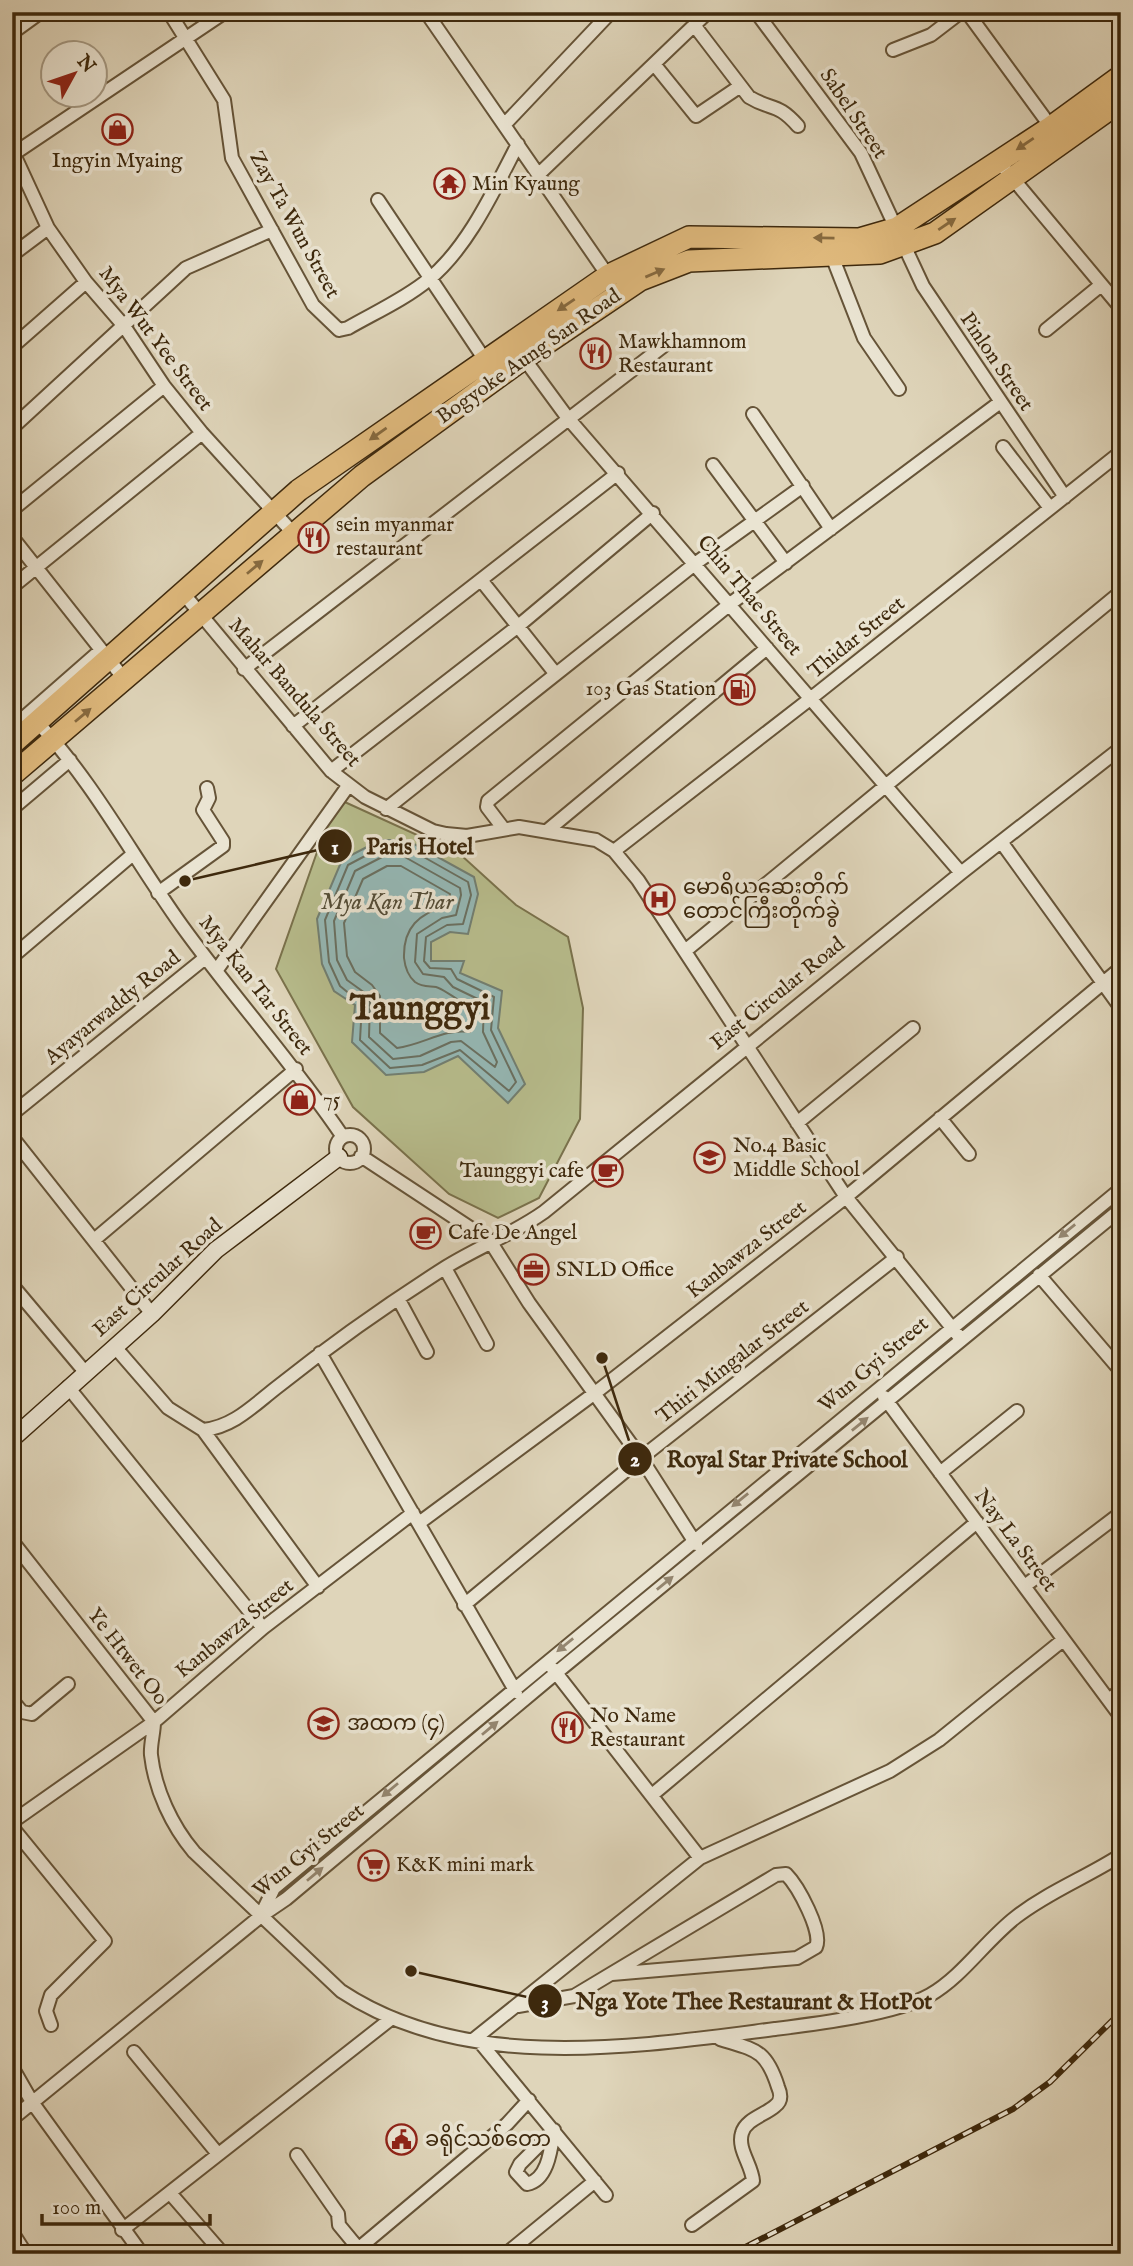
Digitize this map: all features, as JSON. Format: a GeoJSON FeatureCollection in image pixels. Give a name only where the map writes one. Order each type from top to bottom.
{"type":"FeatureCollection","features":[{"type":"Feature","properties":{"kind":"highway","name":"Bogyoke Aung San Road"},"geometry":{"type":"LineString","coordinates":[[614,285],[689,261],[880,253],[999,162],[1121,76]]}},
{"type":"Feature","properties":{"kind":"highway","name":"Bogyoke Aung San Road"},"geometry":{"type":"LineString","coordinates":[[12,775],[362,476],[518,350],[689,237],[859,239],[934,233],[1121,101]]}},
{"type":"Feature","properties":{"kind":"highway","name":"Bogyoke Aung San Road"},"geometry":{"type":"LineString","coordinates":[[12,744],[38,723],[105,655],[183,593],[299,490],[485,360],[518,350]]}},
{"type":"Feature","properties":{"kind":"street"},"geometry":{"type":"LineString","coordinates":[[12,33],[41,12]]}},
{"type":"Feature","properties":{"kind":"street","name":"Zay Ta Wun Street"},"geometry":{"type":"LineString","coordinates":[[169,12],[224,100],[232,158],[313,305],[339,330],[348,328],[429,279]]}},
{"type":"Feature","properties":{"kind":"street"},"geometry":{"type":"LineString","coordinates":[[13,152],[225,12]]}},
{"type":"Feature","properties":{"kind":"street"},"geometry":{"type":"LineString","coordinates":[[426,12],[614,285]]}},
{"type":"Feature","properties":{"kind":"street"},"geometry":{"type":"LineString","coordinates":[[504,125],[611,12]]}},
{"type":"Feature","properties":{"kind":"street"},"geometry":{"type":"LineString","coordinates":[[539,174],[708,12]]}},
{"type":"Feature","properties":{"kind":"street","name":"Sabel Street"},"geometry":{"type":"LineString","coordinates":[[757,12],[861,153],[899,237]]}},
{"type":"Feature","properties":{"kind":"street"},"geometry":{"type":"LineString","coordinates":[[893,50],[930,35],[961,12]]}},
{"type":"Feature","properties":{"kind":"street"},"geometry":{"type":"LineString","coordinates":[[967,12],[1051,127]]}},
{"type":"Feature","properties":{"kind":"street"},"geometry":{"type":"LineString","coordinates":[[694,25],[739,87],[760,104],[778,106],[798,126]]}},
{"type":"Feature","properties":{"kind":"street"},"geometry":{"type":"LineString","coordinates":[[654,64],[696,116],[739,87]]}},
{"type":"Feature","properties":{"kind":"street"},"geometry":{"type":"LineString","coordinates":[[429,279],[461,242],[485,207],[518,144]]}},
{"type":"Feature","properties":{"kind":"street","name":"Mya Wut Yee Street"},"geometry":{"type":"LineString","coordinates":[[13,152],[48,228],[86,282],[124,326],[164,386],[202,433],[294,534]]}},
{"type":"Feature","properties":{"kind":"street"},"geometry":{"type":"LineString","coordinates":[[999,162],[1011,180],[1121,308]]}},
{"type":"Feature","properties":{"kind":"street"},"geometry":{"type":"LineString","coordinates":[[378,200],[485,360]]}},
{"type":"Feature","properties":{"kind":"street"},"geometry":{"type":"LineString","coordinates":[[12,256],[48,228]]}},
{"type":"Feature","properties":{"kind":"street"},"geometry":{"type":"LineString","coordinates":[[12,428],[187,268],[272,230]]}},
{"type":"Feature","properties":{"kind":"street","name":"Pinlon Street"},"geometry":{"type":"LineString","coordinates":[[899,237],[923,286],[999,403],[1065,497]]}},
{"type":"Feature","properties":{"kind":"street"},"geometry":{"type":"LineString","coordinates":[[832,256],[864,338],[899,390]]}},
{"type":"Feature","properties":{"kind":"street"},"geometry":{"type":"LineString","coordinates":[[12,347],[86,282]]}},
{"type":"Feature","properties":{"kind":"street"},"geometry":{"type":"LineString","coordinates":[[1046,330],[1101,285]]}},
{"type":"Feature","properties":{"kind":"street"},"geometry":{"type":"LineString","coordinates":[[244,669],[567,417],[666,344]]}},
{"type":"Feature","properties":{"kind":"street","name":"Chin Thae Street"},"geometry":{"type":"LineString","coordinates":[[518,350],[567,417],[653,513],[884,787],[961,873]]}},
{"type":"Feature","properties":{"kind":"street"},"geometry":{"type":"LineString","coordinates":[[12,510],[164,386]]}},
{"type":"Feature","properties":{"kind":"street"},"geometry":{"type":"LineString","coordinates":[[503,828],[487,807],[488,801],[730,604],[999,403]]}},
{"type":"Feature","properties":{"kind":"street"},"geometry":{"type":"LineString","coordinates":[[753,414],[831,529]]}},
{"type":"Feature","properties":{"kind":"street"},"geometry":{"type":"LineString","coordinates":[[12,587],[202,433]]}},
{"type":"Feature","properties":{"kind":"street"},"geometry":{"type":"LineString","coordinates":[[1003,447],[1050,508]]}},
{"type":"Feature","properties":{"kind":"street","name":"Thidar Street"},"geometry":{"type":"LineString","coordinates":[[614,851],[1121,452]]}},
{"type":"Feature","properties":{"kind":"street"},"geometry":{"type":"LineString","coordinates":[[713,465],[786,563]]}},
{"type":"Feature","properties":{"kind":"street"},"geometry":{"type":"LineString","coordinates":[[293,726],[618,473]]}},
{"type":"Feature","properties":{"kind":"street"},"geometry":{"type":"LineString","coordinates":[[386,809],[696,563],[803,486]]}},
{"type":"Feature","properties":{"kind":"street"},"geometry":{"type":"LineString","coordinates":[[331,771],[517,627],[653,513]]}},
{"type":"Feature","properties":{"kind":"street"},"geometry":{"type":"LineString","coordinates":[[12,537],[125,680]]}},
{"type":"Feature","properties":{"kind":"street"},"geometry":{"type":"LineString","coordinates":[[481,580],[555,673]]}},
{"type":"Feature","properties":{"kind":"street"},"geometry":{"type":"LineString","coordinates":[[685,951],[1121,592]]}},
{"type":"Feature","properties":{"kind":"street","name":"Mahar Bandula Street"},"geometry":{"type":"LineString","coordinates":[[183,593],[331,771],[348,786],[386,809],[446,834],[467,836],[503,828],[548,830],[596,840],[614,851],[638,880],[846,1197],[961,1339]]}},
{"type":"Feature","properties":{"kind":"street"},"geometry":{"type":"LineString","coordinates":[[548,830],[767,648]]}},
{"type":"Feature","properties":{"kind":"street"},"geometry":{"type":"LineString","coordinates":[[12,728],[105,655]]}},
{"type":"Feature","properties":{"kind":"street","name":"Mya Kan Tar Street"},"geometry":{"type":"LineString","coordinates":[[38,723],[70,760],[132,855],[205,958],[296,1069],[343,1137],[352,1135],[360,1140],[363,1147],[361,1156],[490,1241],[529,1303],[641,1458],[702,1553]]}},
{"type":"Feature","properties":{"kind":"street","name":"East Circular Road"},"geometry":{"type":"LineString","coordinates":[[203,1430],[220,1428],[238,1418],[320,1353],[445,1268],[490,1241],[518,1231],[544,1212],[961,873],[1121,748]]}},
{"type":"Feature","properties":{"kind":"street"},"geometry":{"type":"LineString","coordinates":[[12,809],[70,760]]}},
{"type":"Feature","properties":{"kind":"street"},"geometry":{"type":"LineString","coordinates":[[216,971],[348,786]]}},
{"type":"Feature","properties":{"kind":"street"},"geometry":{"type":"LineString","coordinates":[[158,893],[223,846],[223,841],[203,810],[209,798],[206,788]]}},
{"type":"Feature","properties":{"kind":"street"},"geometry":{"type":"LineString","coordinates":[[1002,843],[1121,1008]]}},
{"type":"Feature","properties":{"kind":"street"},"geometry":{"type":"LineString","coordinates":[[12,957],[132,855]]}},
{"type":"Feature","properties":{"kind":"street","name":"Ayayarwaddy Road"},"geometry":{"type":"LineString","coordinates":[[12,1114],[205,958]]}},
{"type":"Feature","properties":{"kind":"street","name":"Kanbawza Street"},"geometry":{"type":"LineString","coordinates":[[12,1825],[154,1722],[263,1628],[318,1587],[594,1393],[846,1197],[1121,968]]}},
{"type":"Feature","properties":{"kind":"street"},"geometry":{"type":"LineString","coordinates":[[797,1123],[913,1028]]}},
{"type":"Feature","properties":{"kind":"street"},"geometry":{"type":"LineString","coordinates":[[94,1240],[296,1069]]}},
{"type":"Feature","properties":{"kind":"street"},"geometry":{"type":"LineString","coordinates":[[940,1118],[969,1154]]}},
{"type":"Feature","properties":{"kind":"street"},"geometry":{"type":"LineString","coordinates":[[12,1137],[152,1314]]}},
{"type":"Feature","properties":{"kind":"street"},"geometry":{"type":"LineString","coordinates":[[343,1137],[336,1148],[339,1157],[350,1162],[361,1156]]}},
{"type":"Feature","properties":{"kind":"street","name":"East Circular Road"},"geometry":{"type":"LineString","coordinates":[[12,1439],[152,1314],[216,1250],[339,1157]]}},
{"type":"Feature","properties":{"kind":"street","name":"Wun Gyi Street"},"geometry":{"type":"LineString","coordinates":[[261,1916],[274,1888],[513,1687],[1121,1189]]}},
{"type":"Feature","properties":{"kind":"street","name":"Wun Gyi Street"},"geometry":{"type":"LineString","coordinates":[[261,1916],[286,1899],[556,1673],[1121,1209]]}},
{"type":"Feature","properties":{"kind":"street","name":"Thiri Mingalar Street"},"geometry":{"type":"LineString","coordinates":[[464,1605],[641,1458],[897,1257]]}},
{"type":"Feature","properties":{"kind":"street"},"geometry":{"type":"LineString","coordinates":[[445,1268],[487,1344]]}},
{"type":"Feature","properties":{"kind":"street"},"geometry":{"type":"LineString","coordinates":[[1039,1275],[1121,1370]]}},
{"type":"Feature","properties":{"kind":"street"},"geometry":{"type":"LineString","coordinates":[[12,1285],[85,1373]]}},
{"type":"Feature","properties":{"kind":"street"},"geometry":{"type":"LineString","coordinates":[[399,1300],[427,1352]]}},
{"type":"Feature","properties":{"kind":"street"},"geometry":{"type":"LineString","coordinates":[[115,1347],[168,1408],[203,1430],[318,1587]]}},
{"type":"Feature","properties":{"kind":"street"},"geometry":{"type":"LineString","coordinates":[[320,1353],[522,1702]]}},
{"type":"Feature","properties":{"kind":"street"},"geometry":{"type":"LineString","coordinates":[[68,1387],[263,1628]]}},
{"type":"Feature","properties":{"kind":"street","name":"Nay La Street"},"geometry":{"type":"LineString","coordinates":[[877,1389],[1026,1585],[1121,1717]]}},
{"type":"Feature","properties":{"kind":"street"},"geometry":{"type":"LineString","coordinates":[[940,1473],[1017,1410]]}},
{"type":"Feature","properties":{"kind":"street"},"geometry":{"type":"LineString","coordinates":[[1026,1585],[1121,1513]]}},
{"type":"Feature","properties":{"kind":"street"},"geometry":{"type":"LineString","coordinates":[[652,1795],[977,1521]]}},
{"type":"Feature","properties":{"kind":"street","name":"Ye Htwet Oo"},"geometry":{"type":"LineString","coordinates":[[12,1541],[154,1722],[151,1753],[157,1784],[179,1834],[341,1991],[366,2008],[392,2018],[476,2040],[572,2049],[713,2037],[827,2022],[911,2003],[930,1995],[1015,1918],[1121,1855]]}},
{"type":"Feature","properties":{"kind":"street"},"geometry":{"type":"LineString","coordinates":[[606,2195],[476,2040],[514,2006],[700,1858],[890,1771],[939,1740],[1063,1640]]}},
{"type":"Feature","properties":{"kind":"street"},"geometry":{"type":"LineString","coordinates":[[546,1661],[700,1858]]}},
{"type":"Feature","properties":{"kind":"street"},"geometry":{"type":"LineString","coordinates":[[12,1700],[22,1712],[33,1714],[68,1684]]}},
{"type":"Feature","properties":{"kind":"street"},"geometry":{"type":"LineString","coordinates":[[1109,1700],[1121,1690]]}},
{"type":"Feature","properties":{"kind":"street"},"geometry":{"type":"LineString","coordinates":[[12,1825],[105,1941],[51,1995],[46,2011],[51,2025]]}},
{"type":"Feature","properties":{"kind":"street"},"geometry":{"type":"LineString","coordinates":[[514,2006],[573,1996],[776,1875],[786,1874],[796,1885],[819,1936],[816,1947],[797,1958],[612,1974]]}},
{"type":"Feature","properties":{"kind":"street"},"geometry":{"type":"LineString","coordinates":[[12,2119],[261,1916]]}},
{"type":"Feature","properties":{"kind":"street"},"geometry":{"type":"LineString","coordinates":[[122,2230],[392,2018]]}},
{"type":"Feature","properties":{"kind":"street"},"geometry":{"type":"LineString","coordinates":[[692,2225],[753,2180],[753,2170],[742,2147],[742,2132],[748,2124],[778,2105],[781,2095],[771,2063],[757,2050],[713,2037]]}},
{"type":"Feature","properties":{"kind":"street"},"geometry":{"type":"LineString","coordinates":[[134,2052],[218,2154]]}},
{"type":"Feature","properties":{"kind":"street"},"geometry":{"type":"LineString","coordinates":[[12,2067],[32,2102],[122,2230],[142,2254]]}},
{"type":"Feature","properties":{"kind":"street"},"geometry":{"type":"LineString","coordinates":[[296,2155],[338,2214],[339,2225],[355,2251],[507,2124],[529,2100]]}},
{"type":"Feature","properties":{"kind":"street"},"geometry":{"type":"LineString","coordinates":[[506,2254],[595,2181]]}},
{"type":"Feature","properties":{"kind":"street"},"geometry":{"type":"LineString","coordinates":[[170,2193],[223,2254]]}},
{"type":"Feature","properties":{"kind":"street"},"geometry":{"type":"LineString","coordinates":[[12,2232],[26,2254]]}},
{"type":"Feature","properties":{"kind":"green space"},"geometry":{"type":"Polygon","coordinates":[[[336,798],[461,855],[516,905],[568,937],[583,1008],[580,1119],[539,1198],[498,1218],[449,1194],[353,1107],[276,969],[336,798]]]}},
{"type":"Feature","properties":{"kind":"water","name":"Mya Kan Thar"},"geometry":{"type":"Polygon","coordinates":[[[380,840],[407,840],[474,877],[478,894],[468,934],[450,932],[431,942],[431,961],[464,961],[460,973],[502,991],[498,1028],[525,1084],[508,1103],[458,1056],[424,1072],[386,1075],[352,1042],[355,1005],[334,991],[322,964],[317,919],[342,860],[380,840]]]}},
{"type":"Feature","properties":{"kind":"railway"},"geometry":{"type":"LineString","coordinates":[[732,2254],[1013,2109],[1050,2082],[1121,2012]]}},
{"type":"Feature","properties":{"kind":"place","name":"Ingyin Myaing"},"geometry":{"type":"Point","coordinates":[117,129]}},
{"type":"Feature","properties":{"kind":"place","name":"Min Kyaung"},"geometry":{"type":"Point","coordinates":[449,184]}},
{"type":"Feature","properties":{"kind":"place","name":"Mawkhamnom Restaurant"},"geometry":{"type":"Point","coordinates":[595,354]}},
{"type":"Feature","properties":{"kind":"place","name":"sein myanmar restaurant"},"geometry":{"type":"Point","coordinates":[313,537]}},
{"type":"Feature","properties":{"kind":"place","name":"103 Gas Station"},"geometry":{"type":"Point","coordinates":[739,689]}},
{"type":"Feature","properties":{"kind":"place","name":"Paris Hotel"},"geometry":{"type":"Point","coordinates":[185,881]}},
{"type":"Feature","properties":{"kind":"place","name":"မောရိယဆေးတိုက် တောင်ကြီးတိုက်ခွဲ"},"geometry":{"type":"Point","coordinates":[660,900]}},
{"type":"Feature","properties":{"kind":"place","name":"75"},"geometry":{"type":"Point","coordinates":[300,1100]}},
{"type":"Feature","properties":{"kind":"place","name":"No.4 Basic Middle School"},"geometry":{"type":"Point","coordinates":[710,1158]}},
{"type":"Feature","properties":{"kind":"place","name":"Taunggyi cafe"},"geometry":{"type":"Point","coordinates":[607,1171]}},
{"type":"Feature","properties":{"kind":"place","name":"Cafe De Angel"},"geometry":{"type":"Point","coordinates":[425,1233]}},
{"type":"Feature","properties":{"kind":"place","name":"SNLD Office"},"geometry":{"type":"Point","coordinates":[533,1270]}},
{"type":"Feature","properties":{"kind":"place","name":"Royal Star Private School"},"geometry":{"type":"Point","coordinates":[602,1358]}},
{"type":"Feature","properties":{"kind":"place","name":"အထက (၄)"},"geometry":{"type":"Point","coordinates":[324,1724]}},
{"type":"Feature","properties":{"kind":"place","name":"No Name Restaurant"},"geometry":{"type":"Point","coordinates":[567,1728]}},
{"type":"Feature","properties":{"kind":"place","name":"K&K mini mark"},"geometry":{"type":"Point","coordinates":[373,1865]}},
{"type":"Feature","properties":{"kind":"place","name":"Nga Yote Thee Restaurant & HotPot"},"geometry":{"type":"Point","coordinates":[411,1971]}},
{"type":"Feature","properties":{"kind":"place","name":"ခရိုင်သစ်တော"},"geometry":{"type":"Point","coordinates":[402,2140]}},
{"type":"Feature","properties":{"kind":"district","name":"Taunggyi"},"geometry":{"type":"Point","coordinates":[420,1009]}}]}
